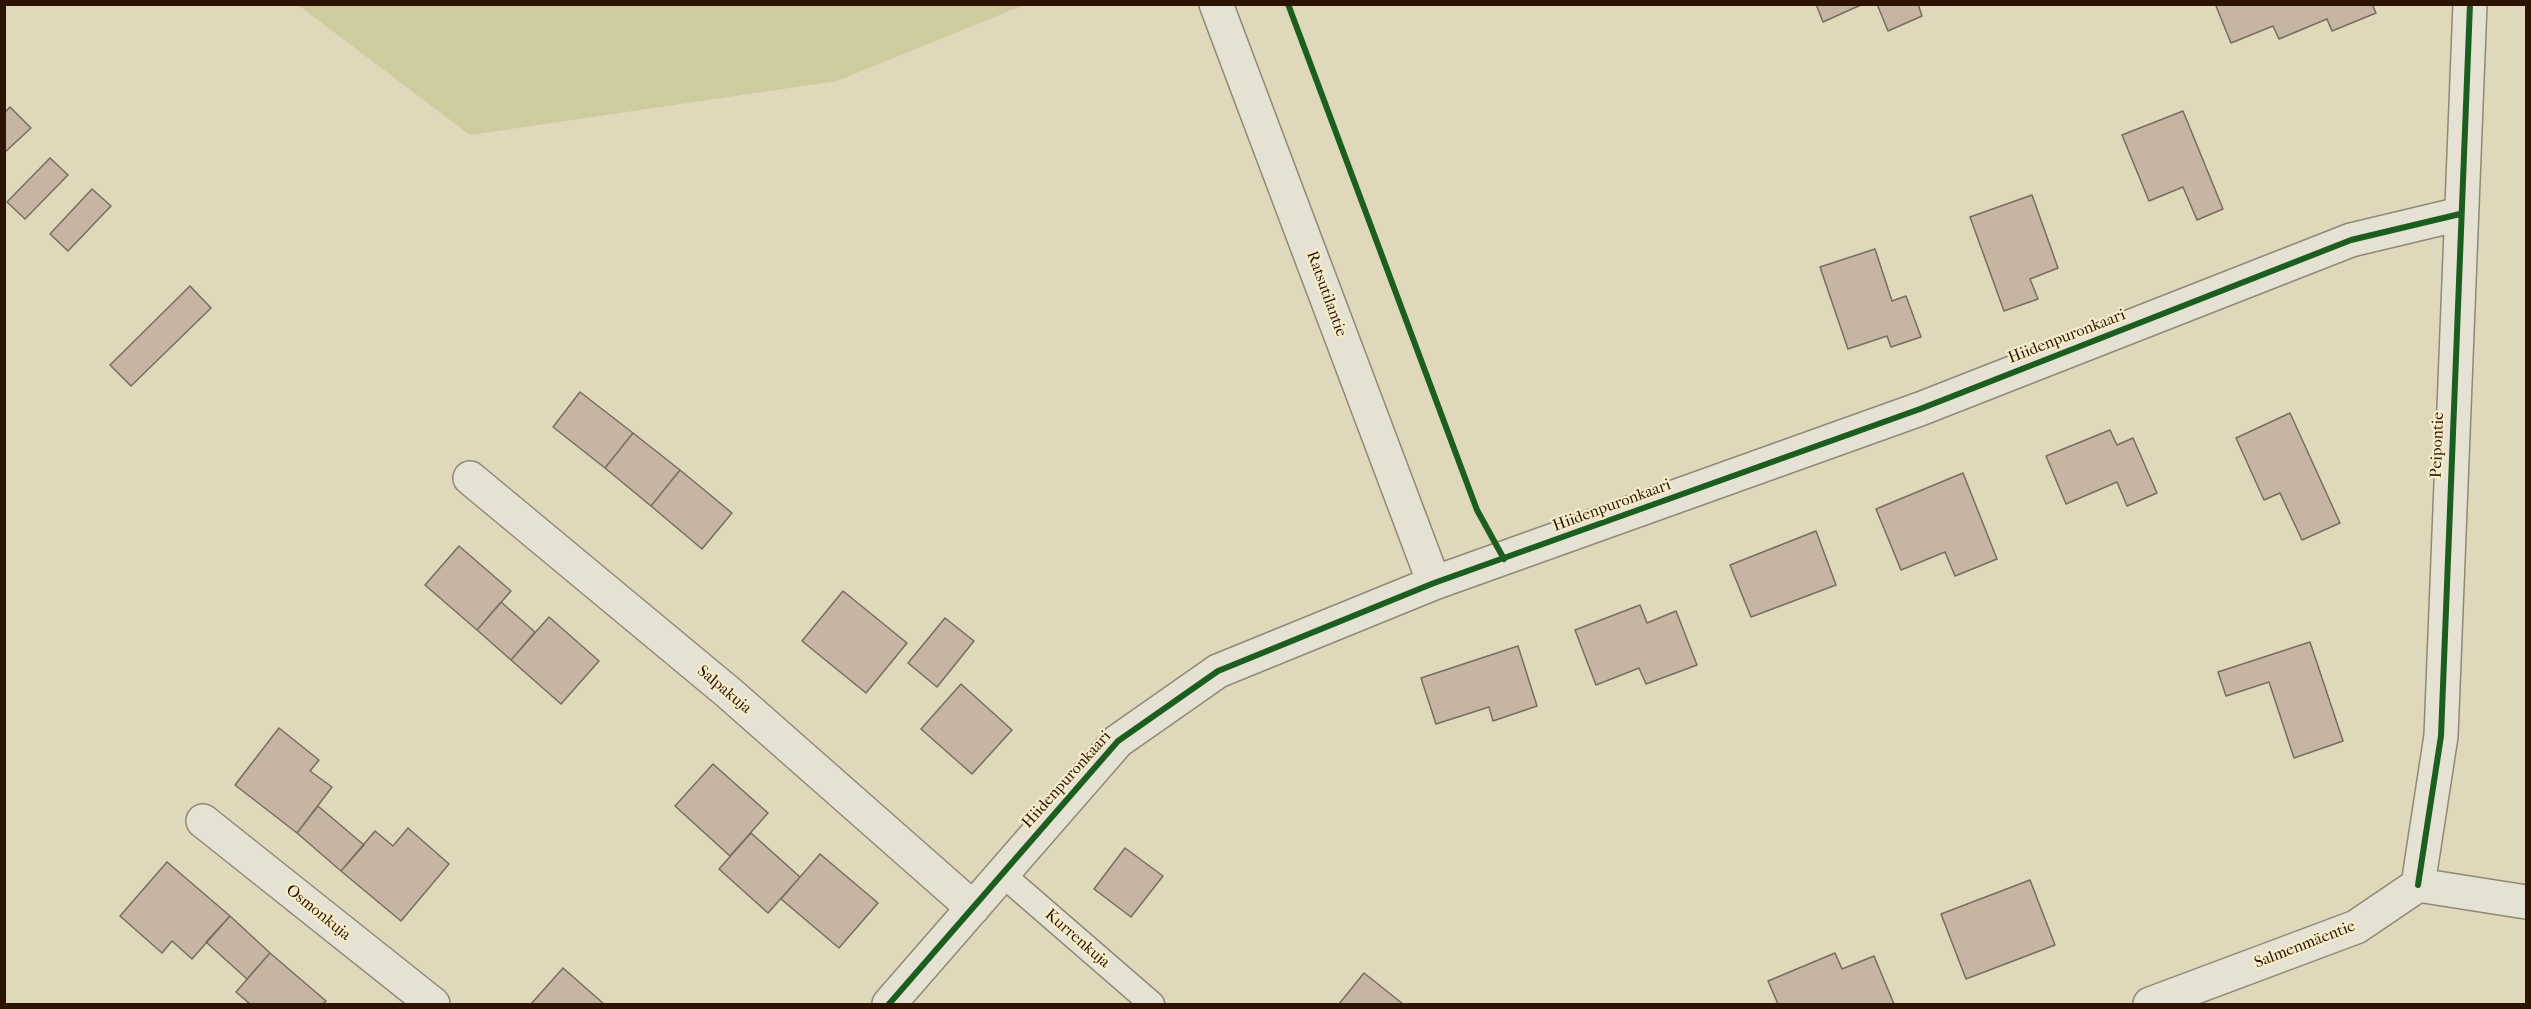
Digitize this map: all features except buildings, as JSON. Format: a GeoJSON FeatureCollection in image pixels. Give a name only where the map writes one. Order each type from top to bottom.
{"type":"FeatureCollection","features":[{"type":"Feature","properties":{"kind":"street","name":"Ratsutilantie"},"geometry":{"type":"LineString","coordinates":[[1216,4],[1434,583]]}},
{"type":"Feature","properties":{"kind":"street","name":"Peipontie"},"geometry":{"type":"LineString","coordinates":[[2418,885],[2441,736],[2470,4]]}},
{"type":"Feature","properties":{"kind":"street","name":"Hiidenpuronkaari"},"geometry":{"type":"LineString","coordinates":[[889,1005],[1118,741],[1218,671],[1434,583],[1920,409],[2351,240],[2460,214]]}},
{"type":"Feature","properties":{"kind":"street","name":"Salpakuja"},"geometry":{"type":"LineString","coordinates":[[470,478],[729,693],[973,908]]}},
{"type":"Feature","properties":{"kind":"street","name":"Osmonkuja"},"geometry":{"type":"LineString","coordinates":[[203,821],[433,1005]]}},
{"type":"Feature","properties":{"kind":"street"},"geometry":{"type":"LineString","coordinates":[[2418,885],[2526,902]]}},
{"type":"Feature","properties":{"kind":"street","name":"Salmenmäentie"},"geometry":{"type":"LineString","coordinates":[[2150,1005],[2356,927],[2418,885]]}},
{"type":"Feature","properties":{"kind":"lane","name":"Kurrenkuja"},"geometry":{"type":"LineString","coordinates":[[1002,874],[1152,1005]]}},
{"type":"Feature","properties":{"kind":"shaded area"},"geometry":{"type":"Polygon","coordinates":[[[298,5],[1024,5],[837,81],[470,135],[298,5]]]}},
{"type":"Feature","properties":{"kind":"cycle path"},"geometry":{"type":"LineString","coordinates":[[1288,4],[1477,510],[1504,559]]}},
{"type":"Feature","properties":{"kind":"cycle path"},"geometry":{"type":"LineString","coordinates":[[2418,885],[2441,736],[2470,4]]}},
{"type":"Feature","properties":{"kind":"cycle path"},"geometry":{"type":"LineString","coordinates":[[889,1004],[1118,741],[1218,671],[1434,583],[1920,409],[2351,240],[2460,214]]}}]}
